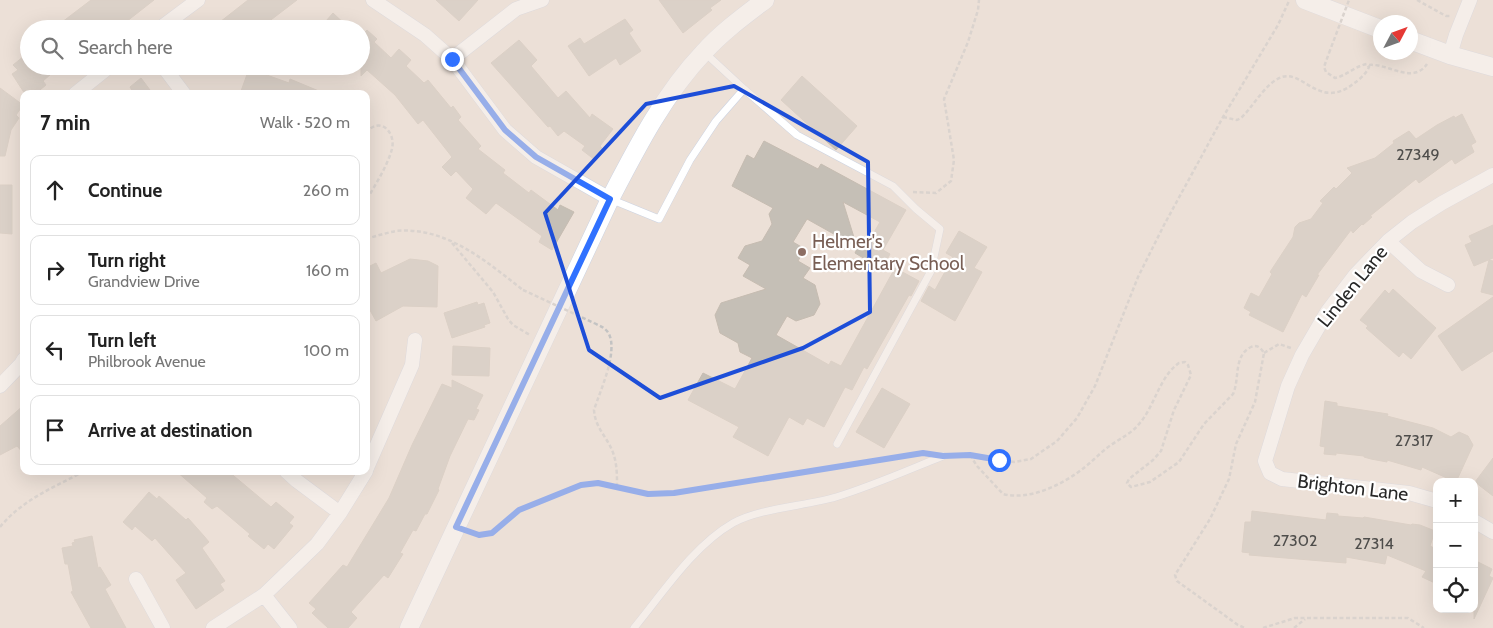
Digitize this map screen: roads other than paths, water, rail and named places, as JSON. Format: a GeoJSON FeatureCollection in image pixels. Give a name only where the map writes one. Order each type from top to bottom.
{"type":"FeatureCollection","features":[{"type":"Feature","properties":{"kind":"street"},"geometry":{"type":"LineString","coordinates":[[171,20],[198,0]]}},
{"type":"Feature","properties":{"kind":"street"},"geometry":{"type":"LineString","coordinates":[[373,0],[425,36],[452,59],[505,130],[530,152],[610,199]]}},
{"type":"Feature","properties":{"kind":"street"},"geometry":{"type":"LineString","coordinates":[[452,59],[516,9],[542,0]]}},
{"type":"Feature","properties":{"kind":"street"},"geometry":{"type":"LineString","coordinates":[[409,628],[610,199],[637,146],[666,100],[704,52],[742,17],[765,0]]}},
{"type":"Feature","properties":{"kind":"street"},"geometry":{"type":"LineString","coordinates":[[1305,0],[1373,26]]}},
{"type":"Feature","properties":{"kind":"street"},"geometry":{"type":"LineString","coordinates":[[1450,55],[1470,0]]}},
{"type":"Feature","properties":{"kind":"street"},"geometry":{"type":"LineString","coordinates":[[1418,43],[1450,55],[1493,67]]}},
{"type":"Feature","properties":{"kind":"street"},"geometry":{"type":"LineString","coordinates":[[80,90],[99,75]]}},
{"type":"Feature","properties":{"kind":"street"},"geometry":{"type":"LineString","coordinates":[[170,75],[181,90]]}},
{"type":"Feature","properties":{"kind":"street","name":"Linden Lane"},"geometry":{"type":"LineString","coordinates":[[1270,473],[1265,461],[1288,386],[1302,355],[1327,312],[1356,274],[1388,241],[1412,222],[1442,203],[1493,175]]}},
{"type":"Feature","properties":{"kind":"street"},"geometry":{"type":"LineString","coordinates":[[1388,241],[1421,271],[1448,285]]}},
{"type":"Feature","properties":{"kind":"street"},"geometry":{"type":"LineString","coordinates":[[370,462],[412,364],[415,340]]}},
{"type":"Feature","properties":{"kind":"street"},"geometry":{"type":"LineString","coordinates":[[0,386],[20,365]]}},
{"type":"Feature","properties":{"kind":"street","name":"Brighton Lane"},"geometry":{"type":"LineString","coordinates":[[1270,473],[1282,479],[1410,493],[1433,500]]}},
{"type":"Feature","properties":{"kind":"street"},"geometry":{"type":"LineString","coordinates":[[290,475],[340,513]]}},
{"type":"Feature","properties":{"kind":"street"},"geometry":{"type":"LineString","coordinates":[[212,628],[264,595],[317,544],[340,513],[364,475]]}},
{"type":"Feature","properties":{"kind":"street"},"geometry":{"type":"LineString","coordinates":[[1477,523],[1493,532]]}},
{"type":"Feature","properties":{"kind":"street"},"geometry":{"type":"LineString","coordinates":[[136,579],[164,628]]}},
{"type":"Feature","properties":{"kind":"street"},"geometry":{"type":"LineString","coordinates":[[264,595],[290,628]]}},
{"type":"Feature","properties":{"kind":"lane"},"geometry":{"type":"LineString","coordinates":[[704,52],[744,90],[797,135],[893,186],[940,229],[931,271],[837,444]]}},
{"type":"Feature","properties":{"kind":"lane"},"geometry":{"type":"LineString","coordinates":[[610,199],[659,218],[690,160],[716,121],[744,90]]}},
{"type":"Feature","properties":{"kind":"lane"},"geometry":{"type":"LineString","coordinates":[[634,628],[687,563],[710,540],[734,523],[760,514],[836,496],[943,456]]}},
{"type":"Feature","properties":{"kind":"place","name":"Helmer's Elementary School"},"geometry":{"type":"Point","coordinates":[802,252]}}]}
